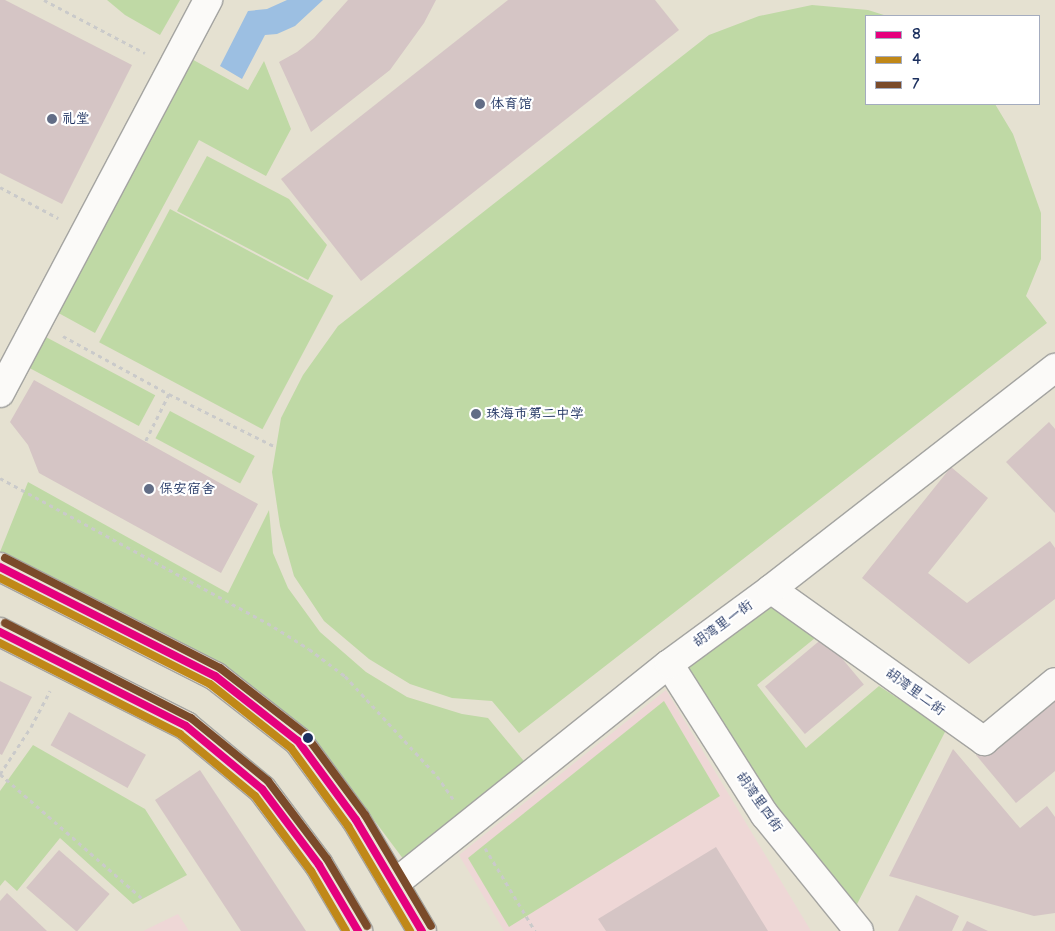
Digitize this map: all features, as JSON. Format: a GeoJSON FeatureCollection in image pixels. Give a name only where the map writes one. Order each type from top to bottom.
{"type":"FeatureCollection","features":[{"type":"Feature","properties":{"kind":"main road"},"geometry":{"type":"LineString","coordinates":[[0,567],[215,676],[298,741],[356,820],[422,931]]}},
{"type":"Feature","properties":{"kind":"main road"},"geometry":{"type":"LineString","coordinates":[[0,632],[186,726],[262,789],[320,865],[358,931]]}},
{"type":"Feature","properties":{"kind":"lane"},"geometry":{"type":"LineString","coordinates":[[0,393],[208,0]]}},
{"type":"Feature","properties":{"kind":"lane","name":"胡湾里一街"},"geometry":{"type":"LineString","coordinates":[[394,884],[669,664],[771,589],[1055,368]]}},
{"type":"Feature","properties":{"kind":"lane","name":"胡湾里二街"},"geometry":{"type":"LineString","coordinates":[[771,589],[984,741],[1055,682]]}},
{"type":"Feature","properties":{"kind":"lane","name":"胡湾里四街"},"geometry":{"type":"LineString","coordinates":[[669,664],[765,815],[859,931]]}},
{"type":"Feature","properties":{"kind":"path"},"geometry":{"type":"LineString","coordinates":[[44,0],[172,67]]}},
{"type":"Feature","properties":{"kind":"path"},"geometry":{"type":"LineString","coordinates":[[0,187],[85,232]]}},
{"type":"Feature","properties":{"kind":"path"},"geometry":{"type":"LineString","coordinates":[[38,322],[169,394],[276,447]]}},
{"type":"Feature","properties":{"kind":"path"},"geometry":{"type":"LineString","coordinates":[[145,442],[169,394]]}},
{"type":"Feature","properties":{"kind":"path"},"geometry":{"type":"LineString","coordinates":[[0,478],[309,648],[352,684],[437,776],[471,824],[535,931]]}},
{"type":"Feature","properties":{"kind":"path"},"geometry":{"type":"LineString","coordinates":[[63,664],[32,727],[0,774],[143,899]]}},
{"type":"Feature","properties":{"kind":"shaded area"},"geometry":{"type":"Polygon","coordinates":[[[666,690],[811,931],[504,931],[459,855],[666,690]]]}},
{"type":"Feature","properties":{"kind":"shaded area"},"geometry":{"type":"Polygon","coordinates":[[[178,914],[189,931],[143,931],[178,914]]]}},
{"type":"Feature","properties":{"kind":"green space"},"geometry":{"type":"Polygon","coordinates":[[[107,0],[180,0],[160,35],[125,15],[107,0]]]}},
{"type":"Feature","properties":{"kind":"green space"},"geometry":{"type":"Polygon","coordinates":[[[812,5],[868,10],[884,15],[865,15],[865,105],[996,105],[1013,134],[1041,213],[1041,259],[1026,296],[1047,323],[519,733],[492,701],[452,698],[410,684],[369,659],[324,621],[294,576],[280,526],[272,472],[281,418],[303,375],[338,326],[709,35],[759,16],[812,5]]]}},
{"type":"Feature","properties":{"kind":"green space"},"geometry":{"type":"Polygon","coordinates":[[[188,57],[248,90],[264,61],[291,129],[266,176],[199,140],[95,333],[53,310],[188,57]]]}},
{"type":"Feature","properties":{"kind":"green space"},"geometry":{"type":"Polygon","coordinates":[[[207,156],[289,199],[327,245],[308,280],[177,211],[207,156]]]}},
{"type":"Feature","properties":{"kind":"green space"},"geometry":{"type":"Polygon","coordinates":[[[170,209],[333,296],[262,429],[99,342],[170,209]]]}},
{"type":"Feature","properties":{"kind":"green space"},"geometry":{"type":"Polygon","coordinates":[[[44,336],[155,395],[139,426],[28,367],[44,336]]]}},
{"type":"Feature","properties":{"kind":"green space"},"geometry":{"type":"Polygon","coordinates":[[[170,411],[255,456],[240,483],[155,438],[170,411]]]}},
{"type":"Feature","properties":{"kind":"green space"},"geometry":{"type":"Polygon","coordinates":[[[28,482],[228,593],[269,510],[273,553],[288,588],[320,632],[366,672],[407,697],[462,714],[488,718],[528,766],[404,860],[311,736],[212,659],[0,552],[28,482]]]}},
{"type":"Feature","properties":{"kind":"green space"},"geometry":{"type":"Polygon","coordinates":[[[771,598],[820,634],[757,685],[806,748],[879,686],[946,730],[853,912],[773,811],[677,665],[771,598]]]}},
{"type":"Feature","properties":{"kind":"green space"},"geometry":{"type":"Polygon","coordinates":[[[664,701],[720,796],[509,927],[468,858],[664,701]]]}},
{"type":"Feature","properties":{"kind":"green space"},"geometry":{"type":"Polygon","coordinates":[[[33,745],[145,809],[187,875],[133,904],[60,838],[17,891],[5,880],[0,886],[0,791],[33,745]]]}},
{"type":"Feature","properties":{"kind":"water"},"geometry":{"type":"Polygon","coordinates":[[[287,0],[323,0],[295,26],[277,34],[265,35],[242,79],[220,66],[248,11],[267,9],[287,0]]]}},
{"type":"Feature","properties":{"kind":"building","name":"礼堂"},"geometry":{"type":"Polygon","coordinates":[[[0,0],[5,0],[132,65],[62,204],[0,173],[0,0]]]}},
{"type":"Feature","properties":{"kind":"building"},"geometry":{"type":"Polygon","coordinates":[[[348,0],[436,0],[424,23],[390,70],[311,132],[279,62],[297,52],[314,38],[348,0]]]}},
{"type":"Feature","properties":{"kind":"building","name":"体育馆"},"geometry":{"type":"Polygon","coordinates":[[[508,0],[655,0],[679,30],[361,281],[281,179],[508,0]]]}},
{"type":"Feature","properties":{"kind":"building","name":"保安宿舍"},"geometry":{"type":"Polygon","coordinates":[[[34,380],[258,504],[221,573],[39,473],[28,445],[10,422],[34,380]]]}},
{"type":"Feature","properties":{"kind":"building"},"geometry":{"type":"Polygon","coordinates":[[[1049,422],[1055,429],[1055,513],[1006,462],[1049,422]]]}},
{"type":"Feature","properties":{"kind":"building"},"geometry":{"type":"Polygon","coordinates":[[[951,467],[988,498],[928,573],[967,603],[1050,541],[1055,548],[1055,599],[969,664],[862,578],[951,467]]]}},
{"type":"Feature","properties":{"kind":"building"},"geometry":{"type":"Polygon","coordinates":[[[824,637],[864,684],[805,734],[765,686],[824,637]]]}},
{"type":"Feature","properties":{"kind":"building"},"geometry":{"type":"Polygon","coordinates":[[[0,681],[32,697],[2,755],[0,754],[0,681]]]}},
{"type":"Feature","properties":{"kind":"building"},"geometry":{"type":"Polygon","coordinates":[[[1055,691],[1055,771],[1016,803],[976,755],[1055,691]]]}},
{"type":"Feature","properties":{"kind":"building"},"geometry":{"type":"Polygon","coordinates":[[[69,712],[146,755],[128,788],[51,745],[69,712]]]}},
{"type":"Feature","properties":{"kind":"building"},"geometry":{"type":"Polygon","coordinates":[[[953,749],[1020,828],[1047,806],[1055,817],[1055,913],[1034,916],[889,876],[953,749]]]}},
{"type":"Feature","properties":{"kind":"building"},"geometry":{"type":"Polygon","coordinates":[[[200,770],[306,931],[241,931],[155,800],[200,770]]]}},
{"type":"Feature","properties":{"kind":"building"},"geometry":{"type":"Polygon","coordinates":[[[716,847],[768,931],[606,931],[598,919],[716,847]]]}},
{"type":"Feature","properties":{"kind":"building"},"geometry":{"type":"Polygon","coordinates":[[[59,850],[110,894],[76,931],[26,888],[59,850]]]}},
{"type":"Feature","properties":{"kind":"building"},"geometry":{"type":"Polygon","coordinates":[[[7,893],[47,931],[0,931],[0,901],[7,893]]]}},
{"type":"Feature","properties":{"kind":"building"},"geometry":{"type":"Polygon","coordinates":[[[916,895],[959,916],[952,931],[898,931],[916,895]]]}},
{"type":"Feature","properties":{"kind":"building"},"geometry":{"type":"Polygon","coordinates":[[[967,921],[988,931],[962,931],[967,921]]]}},
{"type":"Feature","properties":{"kind":"transit line","name":"7"},"geometry":{"type":"LineString","coordinates":[[5,558],[220,668],[305,734],[365,815],[431,926]]}},
{"type":"Feature","properties":{"kind":"transit line","name":"8"},"geometry":{"type":"LineString","coordinates":[[0,567],[215,676],[298,741],[356,820],[422,931]]}},
{"type":"Feature","properties":{"kind":"transit line","name":"4"},"geometry":{"type":"LineString","coordinates":[[0,578],[210,684],[291,748],[348,826],[410,931]]}},
{"type":"Feature","properties":{"kind":"transit line","name":"7"},"geometry":{"type":"LineString","coordinates":[[5,623],[191,718],[268,781],[327,859],[367,926]]}},
{"type":"Feature","properties":{"kind":"transit line","name":"8"},"geometry":{"type":"LineString","coordinates":[[0,632],[186,726],[262,789],[319,865],[358,931]]}},
{"type":"Feature","properties":{"kind":"transit line","name":"4"},"geometry":{"type":"LineString","coordinates":[[0,643],[180,734],[255,796],[311,871],[346,931]]}},
{"type":"Feature","properties":{"kind":"place","name":"体育馆"},"geometry":{"type":"Point","coordinates":[480,104]}},
{"type":"Feature","properties":{"kind":"place","name":"礼堂"},"geometry":{"type":"Point","coordinates":[52,119]}},
{"type":"Feature","properties":{"kind":"place","name":"珠海市第二中学"},"geometry":{"type":"Point","coordinates":[476,414]}},
{"type":"Feature","properties":{"kind":"place","name":"保安宿舍"},"geometry":{"type":"Point","coordinates":[149,489]}}]}
